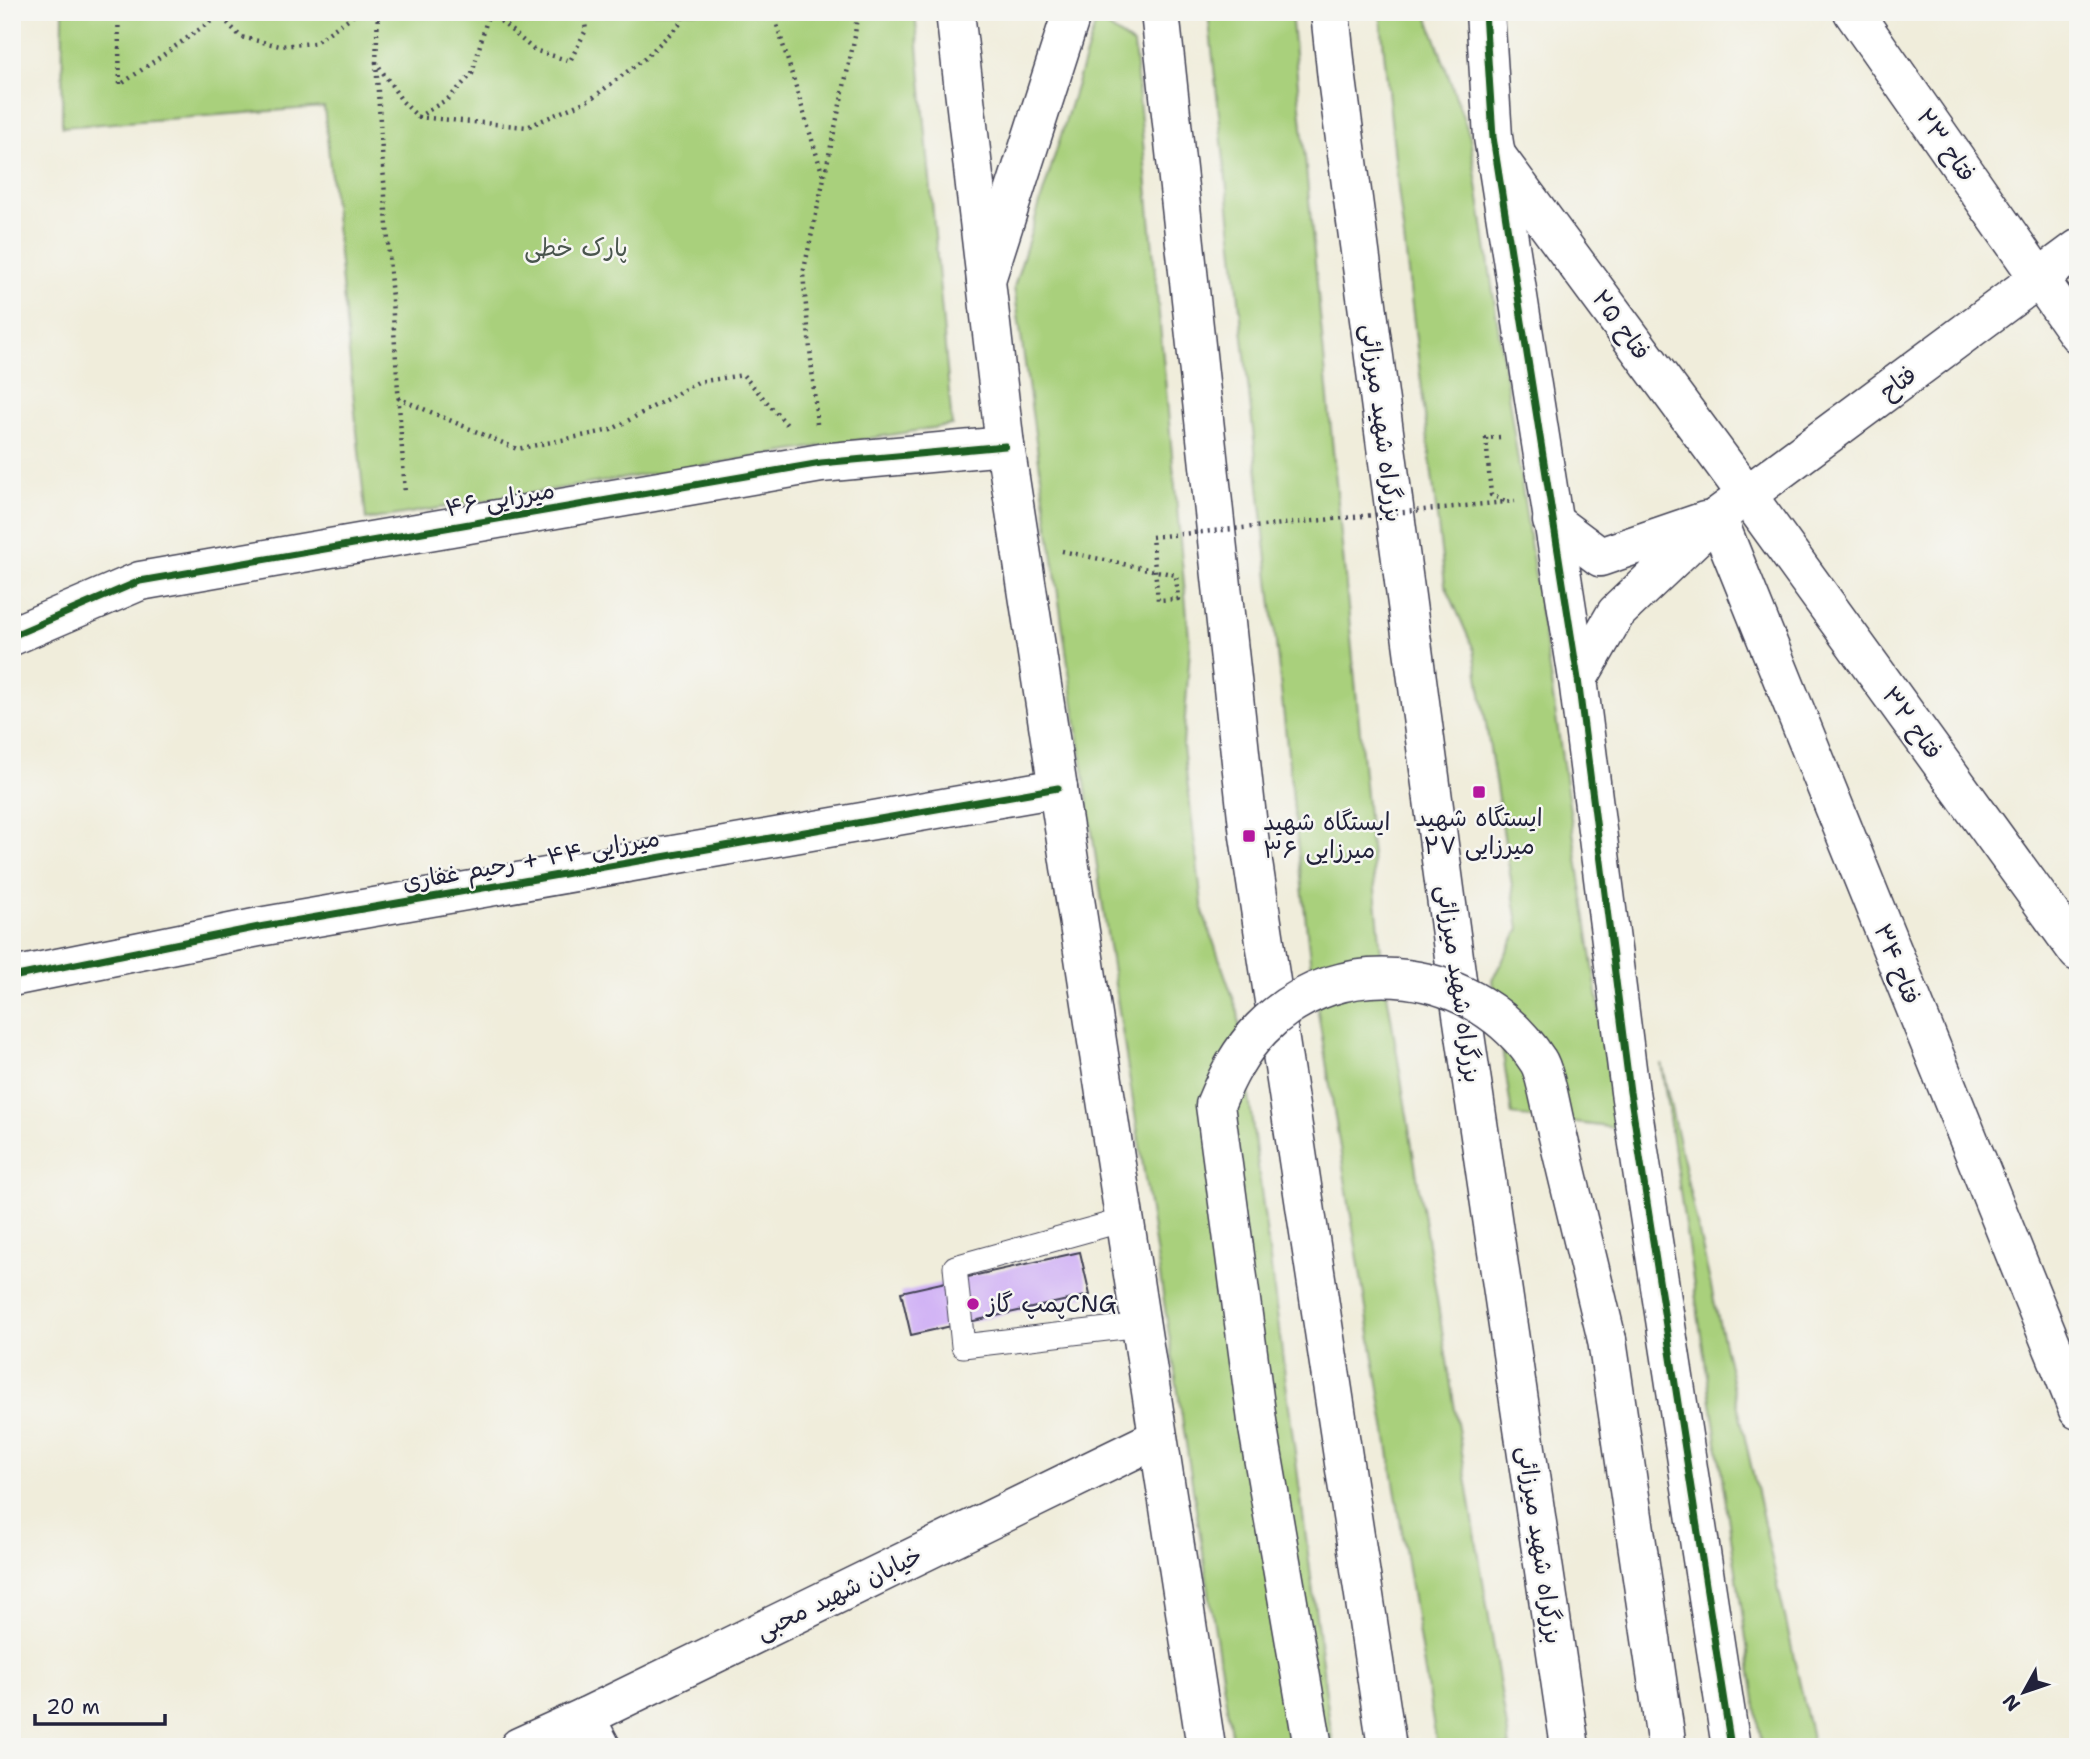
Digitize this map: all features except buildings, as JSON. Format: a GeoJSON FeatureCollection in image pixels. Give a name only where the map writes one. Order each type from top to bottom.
{"type":"FeatureCollection","features":[{"type":"Feature","properties":{"kind":"main road"},"geometry":{"type":"LineString","coordinates":[[955,12],[1005,446],[1206,1747]]}},
{"type":"Feature","properties":{"kind":"main road"},"geometry":{"type":"LineString","coordinates":[[986,280],[1072,12]]}},
{"type":"Feature","properties":{"kind":"main road"},"geometry":{"type":"LineString","coordinates":[[1160,12],[1249,836],[1387,1747]]}},
{"type":"Feature","properties":{"kind":"main road","name":"بزرگراه شهید میرزائی"},"geometry":{"type":"LineString","coordinates":[[1330,12],[1338,93],[1451,931],[1570,1747]]}},
{"type":"Feature","properties":{"kind":"main road"},"geometry":{"type":"LineString","coordinates":[[1485,12],[1493,137],[1578,679],[1630,1092],[1731,1747]]}},
{"type":"Feature","properties":{"kind":"main road","name":"فتاح ۲۳"},"geometry":{"type":"LineString","coordinates":[[1853,12],[2078,334]]}},
{"type":"Feature","properties":{"kind":"main road","name":"فتاح ۲۵"},"geometry":{"type":"LineString","coordinates":[[1496,155],[1732,506]]}},
{"type":"Feature","properties":{"kind":"main road","name":"فتاح"},"geometry":{"type":"LineString","coordinates":[[1578,679],[1616,612],[1732,506],[2078,250]]}},
{"type":"Feature","properties":{"kind":"main road","name":"میرزایی ۴۶"},"geometry":{"type":"LineString","coordinates":[[12,636],[140,581],[821,463],[1005,446]]}},
{"type":"Feature","properties":{"kind":"main road","name":"فتاح"},"geometry":{"type":"LineString","coordinates":[[1552,522],[1600,556],[1732,506]]}},
{"type":"Feature","properties":{"kind":"main road","name":"فتاح ۳۲"},"geometry":{"type":"LineString","coordinates":[[1732,506],[2078,951]]}},
{"type":"Feature","properties":{"kind":"main road","name":"فتاح ۳۴"},"geometry":{"type":"LineString","coordinates":[[1732,506],[2078,1410]]}},
{"type":"Feature","properties":{"kind":"main road","name":"میرزایی ۴۴ + رحیم غفاری"},"geometry":{"type":"LineString","coordinates":[[12,977],[259,928],[1058,788]]}},
{"type":"Feature","properties":{"kind":"main road"},"geometry":{"type":"LineString","coordinates":[[1312,1747],[1258,1428],[1215,1105],[1242,1050],[1263,1027],[1287,1007],[1343,982],[1374,977],[1431,983],[1458,992],[1485,1006],[1508,1024],[1540,1063],[1607,1340],[1667,1747]]}},
{"type":"Feature","properties":{"kind":"main road","name":"خیابان شهید محبی"},"geometry":{"type":"LineString","coordinates":[[519,1747],[593,1732],[1158,1438]]}},
{"type":"Feature","properties":{"kind":"lane"},"geometry":{"type":"LineString","coordinates":[[1124,1220],[955,1267],[963,1346],[1140,1325]]}},
{"type":"Feature","properties":{"kind":"path"},"geometry":{"type":"LineString","coordinates":[[118,12],[120,85],[221,14],[241,37],[280,46],[314,43],[358,12]]}},
{"type":"Feature","properties":{"kind":"path"},"geometry":{"type":"LineString","coordinates":[[378,12],[376,62],[408,535]]}},
{"type":"Feature","properties":{"kind":"path"},"geometry":{"type":"LineString","coordinates":[[418,117],[449,98],[472,74],[489,12],[534,50],[570,61],[586,30],[583,12]]}},
{"type":"Feature","properties":{"kind":"path"},"geometry":{"type":"LineString","coordinates":[[376,62],[402,101],[418,117],[527,127],[591,99],[644,59],[681,23],[684,12]]}},
{"type":"Feature","properties":{"kind":"path"},"geometry":{"type":"LineString","coordinates":[[774,12],[824,179]]}},
{"type":"Feature","properties":{"kind":"path"},"geometry":{"type":"LineString","coordinates":[[821,463],[803,274],[855,36],[857,12]]}},
{"type":"Feature","properties":{"kind":"path"},"geometry":{"type":"LineString","coordinates":[[398,398],[517,449],[611,430],[698,382],[743,375],[821,463]]}},
{"type":"Feature","properties":{"kind":"path"},"geometry":{"type":"LineString","coordinates":[[1020,542],[1124,564],[1150,570],[1163,573],[1176,575],[1178,599],[1158,600],[1156,575],[1154,562],[1152,537],[1515,501]]}},
{"type":"Feature","properties":{"kind":"green space","name":"پارک خطی"},"geometry":{"type":"Polygon","coordinates":[[[63,12],[915,12],[952,425],[366,520],[324,107],[62,127],[63,12]]]}},
{"type":"Feature","properties":{"kind":"green space"},"geometry":{"type":"Polygon","coordinates":[[[1208,12],[1291,12],[1382,962],[1510,1747],[1437,1747],[1311,969],[1208,12]]]}},
{"type":"Feature","properties":{"kind":"green space"},"geometry":{"type":"Polygon","coordinates":[[[1380,12],[1426,12],[1470,137],[1617,1128],[1512,1115],[1492,980],[1519,929],[1474,650],[1445,584],[1380,12]]]}},
{"type":"Feature","properties":{"kind":"green space"},"geometry":{"type":"Polygon","coordinates":[[[1097,19],[1134,45],[1190,648],[1183,746],[1203,912],[1238,1012],[1333,1747],[1233,1747],[1102,901],[1014,287],[1097,19]]]}},
{"type":"Feature","properties":{"kind":"green space"},"geometry":{"type":"Polygon","coordinates":[[[1661,1063],[1814,1747],[1762,1747],[1661,1063]]]}},
{"type":"Feature","properties":{"kind":"cycle path"},"geometry":{"type":"LineString","coordinates":[[1485,12],[1493,137],[1578,679],[1630,1092],[1731,1747]]}},
{"type":"Feature","properties":{"kind":"cycle path"},"geometry":{"type":"LineString","coordinates":[[12,636],[140,581],[821,463],[1005,446]]}},
{"type":"Feature","properties":{"kind":"cycle path"},"geometry":{"type":"LineString","coordinates":[[12,977],[259,927],[1058,788]]}},
{"type":"Feature","properties":{"kind":"place","name":"ایستگاه شهید میرزایی ۲۷"},"geometry":{"type":"Point","coordinates":[1479,792]}},
{"type":"Feature","properties":{"kind":"place","name":"ایستگاه شهید میرزایی ۳۶"},"geometry":{"type":"Point","coordinates":[1249,836]}},
{"type":"Feature","properties":{"kind":"place","name":"پمپ گازCNG"},"geometry":{"type":"Point","coordinates":[973,1304]}}]}
